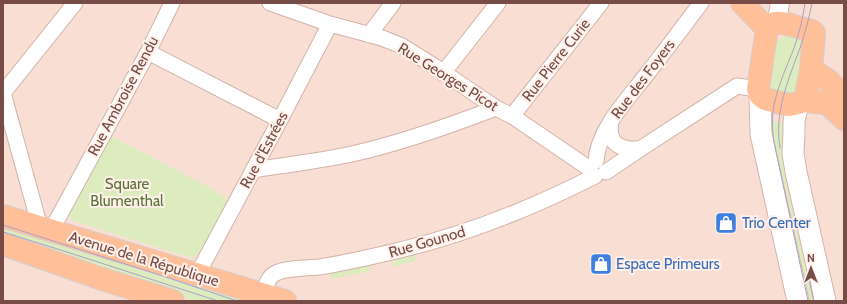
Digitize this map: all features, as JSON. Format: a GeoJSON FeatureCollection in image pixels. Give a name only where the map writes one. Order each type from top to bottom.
{"type":"FeatureCollection","features":[{"type":"Feature","properties":{"kind":"main road"},"geometry":{"type":"LineString","coordinates":[[742,3],[775,18],[814,32],[812,69],[794,121],[793,153],[825,301]]}},
{"type":"Feature","properties":{"kind":"main road"},"geometry":{"type":"LineString","coordinates":[[775,18],[759,92],[761,138],[798,301]]}},
{"type":"Feature","properties":{"kind":"main road"},"geometry":{"type":"LineString","coordinates":[[812,69],[829,81],[844,98]]}},
{"type":"Feature","properties":{"kind":"main road"},"geometry":{"type":"LineString","coordinates":[[759,92],[765,99],[782,103],[789,104],[815,102],[827,104],[844,120]]}},
{"type":"Feature","properties":{"kind":"main road","name":"Avenue de la République"},"geometry":{"type":"LineString","coordinates":[[3,216],[197,274],[263,298],[284,301]]}},
{"type":"Feature","properties":{"kind":"main road","name":"Avenue de la République"},"geometry":{"type":"LineString","coordinates":[[3,244],[99,278],[173,301]]}},
{"type":"Feature","properties":{"kind":"street"},"geometry":{"type":"LineString","coordinates":[[3,94],[75,3]]}},
{"type":"Feature","properties":{"kind":"street","name":"Rue Ambroise Rendu"},"geometry":{"type":"LineString","coordinates":[[45,229],[148,52],[172,3]]}},
{"type":"Feature","properties":{"kind":"street","name":"Rue Georges Picot"},"geometry":{"type":"LineString","coordinates":[[270,3],[330,24],[388,40],[402,46],[496,108],[512,116],[597,170]]}},
{"type":"Feature","properties":{"kind":"street"},"geometry":{"type":"LineString","coordinates":[[369,35],[393,3]]}},
{"type":"Feature","properties":{"kind":"street"},"geometry":{"type":"LineString","coordinates":[[444,73],[498,3]]}},
{"type":"Feature","properties":{"kind":"street","name":"Rue Pierre Curie"},"geometry":{"type":"LineString","coordinates":[[512,116],[601,3]]}},
{"type":"Feature","properties":{"kind":"street","name":"Rue des Foyers"},"geometry":{"type":"LineString","coordinates":[[597,170],[597,151],[599,144],[611,121],[701,3]]}},
{"type":"Feature","properties":{"kind":"street","name":"Rue d'Estrées"},"geometry":{"type":"LineString","coordinates":[[197,274],[330,24]]}},
{"type":"Feature","properties":{"kind":"street"},"geometry":{"type":"LineString","coordinates":[[148,52],[280,120]]}},
{"type":"Feature","properties":{"kind":"street","name":"Rue Gounod"},"geometry":{"type":"LineString","coordinates":[[263,298],[271,276],[276,273],[359,260],[399,251],[460,233],[514,214],[575,187],[597,170],[640,149],[737,86],[759,92]]}},
{"type":"Feature","properties":{"kind":"street"},"geometry":{"type":"LineString","coordinates":[[3,88],[3,94],[45,229]]}},
{"type":"Feature","properties":{"kind":"street"},"geometry":{"type":"LineString","coordinates":[[253,170],[318,161],[366,151],[454,124],[496,108]]}},
{"type":"Feature","properties":{"kind":"street"},"geometry":{"type":"LineString","coordinates":[[611,121],[610,133],[612,139],[617,144],[627,149],[640,149]]}},
{"type":"Feature","properties":{"kind":"shaded area"},"geometry":{"type":"Polygon","coordinates":[[[3,3],[844,3],[844,301],[3,301],[3,3]]]}},
{"type":"Feature","properties":{"kind":"green space"},"geometry":{"type":"Polygon","coordinates":[[[790,36],[800,38],[805,41],[796,92],[792,95],[773,90],[770,84],[777,42],[782,37],[790,36]]]}},
{"type":"Feature","properties":{"kind":"green space"},"geometry":{"type":"Polygon","coordinates":[[[765,119],[788,124],[818,301],[804,301],[765,119]]]}},
{"type":"Feature","properties":{"kind":"green space","name":"Square Blumenthal"},"geometry":{"type":"Polygon","coordinates":[[[109,135],[203,184],[228,199],[201,251],[192,258],[71,220],[69,211],[109,135]]]}},
{"type":"Feature","properties":{"kind":"green space"},"geometry":{"type":"Polygon","coordinates":[[[3,221],[244,301],[194,301],[37,252],[3,238],[3,221]]]}},
{"type":"Feature","properties":{"kind":"green space"},"geometry":{"type":"Polygon","coordinates":[[[414,255],[416,261],[392,267],[391,261],[414,255]]]}},
{"type":"Feature","properties":{"kind":"green space"},"geometry":{"type":"Polygon","coordinates":[[[369,266],[371,271],[331,279],[330,273],[369,266]]]}},
{"type":"Feature","properties":{"kind":"tram line"},"geometry":{"type":"LineString","coordinates":[[805,3],[798,37],[777,94],[772,124],[775,147],[808,301]]}},
{"type":"Feature","properties":{"kind":"tram line"},"geometry":{"type":"LineString","coordinates":[[780,148],[779,122],[783,97],[804,37],[812,3]]}},
{"type":"Feature","properties":{"kind":"tram line"},"geometry":{"type":"LineString","coordinates":[[3,225],[237,301]]}},
{"type":"Feature","properties":{"kind":"tram line"},"geometry":{"type":"LineString","coordinates":[[3,232],[218,301]]}},
{"type":"Feature","properties":{"kind":"tram line"},"geometry":{"type":"LineString","coordinates":[[808,271],[814,301]]}},
{"type":"Feature","properties":{"kind":"place","name":"Trio Center"},"geometry":{"type":"Point","coordinates":[726,223]}},
{"type":"Feature","properties":{"kind":"place","name":"Espace Primeurs"},"geometry":{"type":"Point","coordinates":[601,264]}}]}
